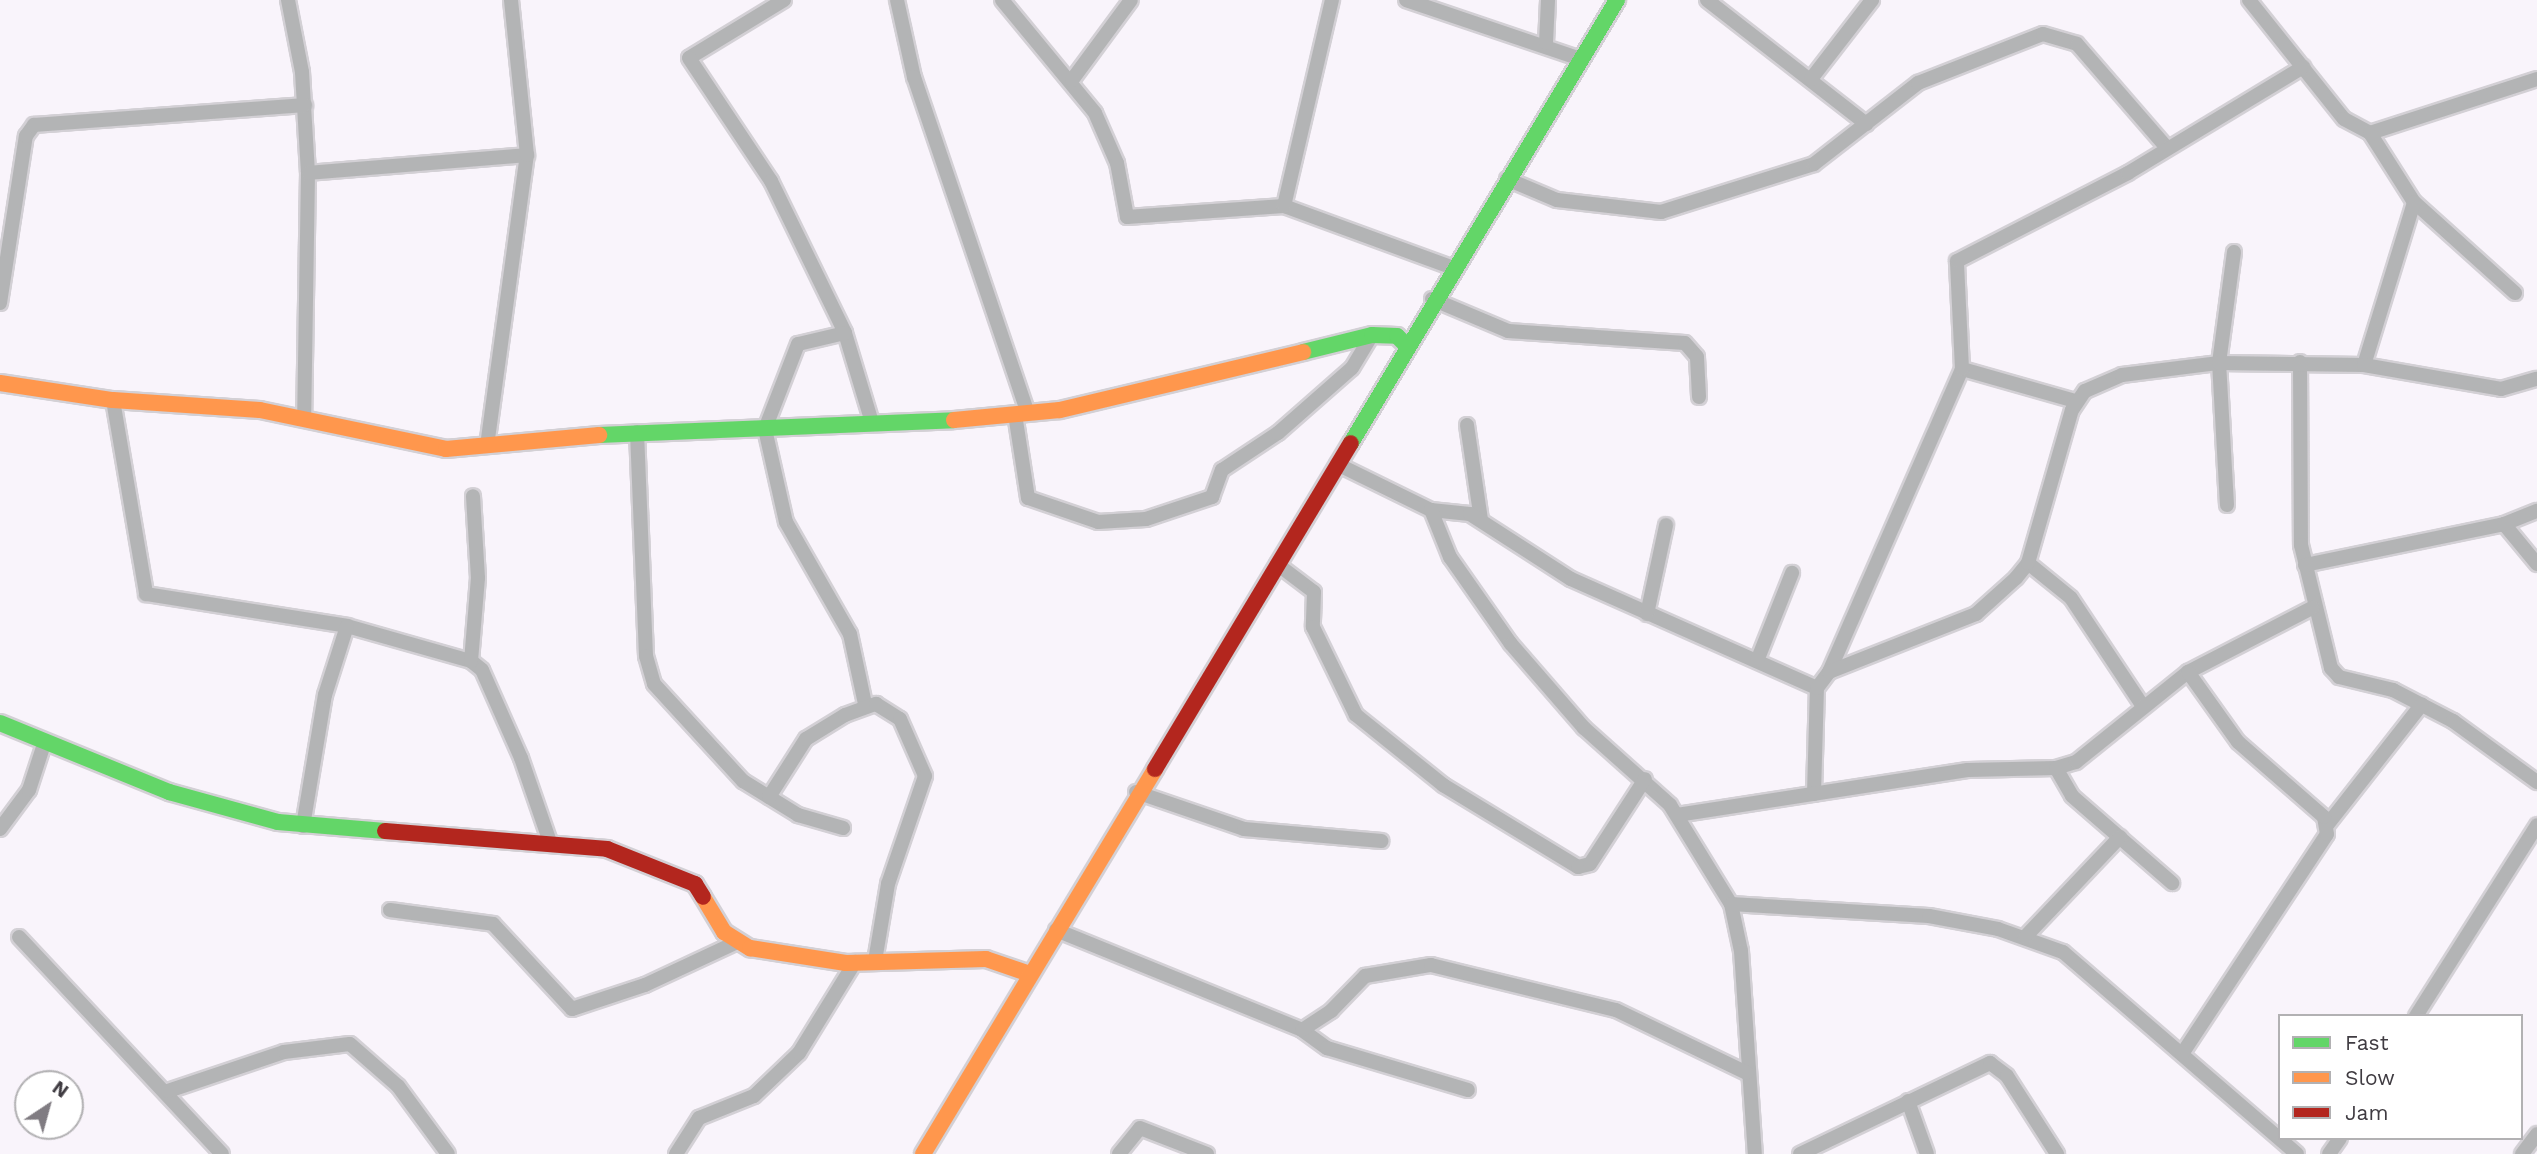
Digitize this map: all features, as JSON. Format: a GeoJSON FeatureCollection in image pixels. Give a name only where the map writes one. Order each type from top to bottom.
{"type":"FeatureCollection","features":[{"type":"Feature","properties":{"kind":"street"},"geometry":{"type":"LineString","coordinates":[[288,0],[305,105],[308,173],[304,417]]}},
{"type":"Feature","properties":{"kind":"street"},"geometry":{"type":"LineString","coordinates":[[486,446],[527,155],[511,0]]}},
{"type":"Feature","properties":{"kind":"street"},"geometry":{"type":"LineString","coordinates":[[783,0],[690,58],[755,152],[845,333],[870,419]]}},
{"type":"Feature","properties":{"kind":"street"},"geometry":{"type":"LineString","coordinates":[[897,0],[914,77],[1021,414],[1028,498],[1098,522],[1146,519],[1212,497],[1222,470],[1278,433],[1352,368],[1372,335]]}},
{"type":"Feature","properties":{"kind":"street"},"geometry":{"type":"LineString","coordinates":[[1002,0],[1072,80],[1108,138],[1127,217],[1284,206],[1451,267]]}},
{"type":"Feature","properties":{"kind":"street"},"geometry":{"type":"LineString","coordinates":[[1072,80],[1131,0]]}},
{"type":"Feature","properties":{"kind":"street"},"geometry":{"type":"LineString","coordinates":[[1284,206],[1332,0]]}},
{"type":"Feature","properties":{"kind":"street"},"geometry":{"type":"LineString","coordinates":[[1406,0],[1546,43],[1580,59]]}},
{"type":"Feature","properties":{"kind":"street"},"geometry":{"type":"LineString","coordinates":[[1546,43],[1548,0]]}},
{"type":"Feature","properties":{"kind":"street"},"geometry":{"type":"LineString","coordinates":[[923,1154],[1136,792],[1337,464],[1451,267],[1617,0]]}},
{"type":"Feature","properties":{"kind":"street"},"geometry":{"type":"LineString","coordinates":[[1707,0],[1866,124]]}},
{"type":"Feature","properties":{"kind":"street"},"geometry":{"type":"LineString","coordinates":[[1811,79],[1872,0]]}},
{"type":"Feature","properties":{"kind":"street"},"geometry":{"type":"LineString","coordinates":[[2249,0],[2344,119],[2370,133],[2414,202],[2515,293]]}},
{"type":"Feature","properties":{"kind":"street"},"geometry":{"type":"LineString","coordinates":[[1507,179],[1557,200],[1661,212],[1814,164],[1918,83],[2043,34],[2077,44],[2167,148]]}},
{"type":"Feature","properties":{"kind":"street"},"geometry":{"type":"LineString","coordinates":[[1814,794],[1817,688],[1829,673],[1962,369],[1957,261],[2167,148],[2302,67]]}},
{"type":"Feature","properties":{"kind":"street"},"geometry":{"type":"LineString","coordinates":[[2370,133],[2537,79]]}},
{"type":"Feature","properties":{"kind":"street"},"geometry":{"type":"LineString","coordinates":[[0,303],[26,136],[34,125],[305,105]]}},
{"type":"Feature","properties":{"kind":"street"},"geometry":{"type":"LineString","coordinates":[[308,173],[527,155]]}},
{"type":"Feature","properties":{"kind":"street"},"geometry":{"type":"LineString","coordinates":[[2364,365],[2414,202]]}},
{"type":"Feature","properties":{"kind":"street"},"geometry":{"type":"LineString","coordinates":[[2227,505],[2219,363],[2234,252]]}},
{"type":"Feature","properties":{"kind":"street"},"geometry":{"type":"LineString","coordinates":[[1432,299],[1508,331],[1685,343],[1697,357],[1699,397]]}},
{"type":"Feature","properties":{"kind":"street"},"geometry":{"type":"LineString","coordinates":[[845,333],[798,344],[765,429],[786,522],[850,634],[865,704]]}},
{"type":"Feature","properties":{"kind":"street"},"geometry":{"type":"LineString","coordinates":[[0,383],[113,400],[304,417],[409,446],[486,446],[637,432],[765,429],[870,419],[1021,414],[1372,335],[1396,336],[1405,344]]}},
{"type":"Feature","properties":{"kind":"street"},"geometry":{"type":"LineString","coordinates":[[1962,369],[2075,401],[2122,375],[2219,363],[2300,362],[2364,365],[2501,389],[2537,379]]}},
{"type":"Feature","properties":{"kind":"street"},"geometry":{"type":"LineString","coordinates":[[2300,362],[2305,565],[2312,608],[2339,677],[2421,704],[2537,782]]}},
{"type":"Feature","properties":{"kind":"street"},"geometry":{"type":"LineString","coordinates":[[113,400],[146,594],[347,626],[471,661],[482,670],[521,758],[550,842]]}},
{"type":"Feature","properties":{"kind":"street"},"geometry":{"type":"LineString","coordinates":[[1829,673],[1976,614],[2028,563],[2075,401]]}},
{"type":"Feature","properties":{"kind":"street"},"geometry":{"type":"LineString","coordinates":[[1467,425],[1481,520]]}},
{"type":"Feature","properties":{"kind":"street"},"geometry":{"type":"LineString","coordinates":[[637,432],[649,675],[725,765],[797,815],[843,828]]}},
{"type":"Feature","properties":{"kind":"street"},"geometry":{"type":"LineString","coordinates":[[1337,464],[1431,510],[1481,520],[1572,579],[1817,688]]}},
{"type":"Feature","properties":{"kind":"street"},"geometry":{"type":"LineString","coordinates":[[471,661],[478,578],[473,496]]}},
{"type":"Feature","properties":{"kind":"street"},"geometry":{"type":"LineString","coordinates":[[1431,510],[1450,556],[1545,687],[1645,779],[1677,815],[1731,904],[1741,951],[1746,1073],[1755,1154]]}},
{"type":"Feature","properties":{"kind":"street"},"geometry":{"type":"LineString","coordinates":[[2305,565],[2504,524],[2537,511]]}},
{"type":"Feature","properties":{"kind":"street"},"geometry":{"type":"LineString","coordinates":[[2504,524],[2537,564]]}},
{"type":"Feature","properties":{"kind":"street"},"geometry":{"type":"LineString","coordinates":[[1647,614],[1666,526]]}},
{"type":"Feature","properties":{"kind":"street"},"geometry":{"type":"LineString","coordinates":[[2028,563],[2071,598],[2141,705]]}},
{"type":"Feature","properties":{"kind":"street"},"geometry":{"type":"LineString","coordinates":[[1276,564],[1314,592],[1313,626],[1356,715],[1443,785],[1578,867],[1590,864],[1645,779]]}},
{"type":"Feature","properties":{"kind":"street"},"geometry":{"type":"LineString","coordinates":[[1757,661],[1792,573]]}},
{"type":"Feature","properties":{"kind":"street"},"geometry":{"type":"LineString","coordinates":[[1677,815],[1968,770],[2056,768],[2092,752],[2141,705],[2188,672],[2312,608]]}},
{"type":"Feature","properties":{"kind":"street"},"geometry":{"type":"LineString","coordinates":[[303,826],[325,695],[347,626]]}},
{"type":"Feature","properties":{"kind":"street"},"geometry":{"type":"LineString","coordinates":[[2188,672],[2238,742],[2328,824]]}},
{"type":"Feature","properties":{"kind":"street"},"geometry":{"type":"LineString","coordinates":[[769,797],[806,739],[865,704]]}},
{"type":"Feature","properties":{"kind":"street"},"geometry":{"type":"LineString","coordinates":[[865,704],[900,719],[925,767],[888,884],[875,961]]}},
{"type":"Feature","properties":{"kind":"street"},"geometry":{"type":"LineString","coordinates":[[2182,1054],[2328,834],[2328,824],[2421,704]]}},
{"type":"Feature","properties":{"kind":"street"},"geometry":{"type":"LineString","coordinates":[[0,723],[44,744],[169,792],[303,826],[550,842],[607,849],[695,884],[735,943]]}},
{"type":"Feature","properties":{"kind":"street"},"geometry":{"type":"LineString","coordinates":[[0,829],[29,790],[44,744]]}},
{"type":"Feature","properties":{"kind":"street"},"geometry":{"type":"LineString","coordinates":[[2056,768],[2072,796],[2172,883]]}},
{"type":"Feature","properties":{"kind":"street"},"geometry":{"type":"LineString","coordinates":[[1136,792],[1244,829],[1381,841]]}},
{"type":"Feature","properties":{"kind":"street"},"geometry":{"type":"LineString","coordinates":[[2417,1014],[2537,825]]}},
{"type":"Feature","properties":{"kind":"street"},"geometry":{"type":"LineString","coordinates":[[2025,937],[2120,837]]}},
{"type":"Feature","properties":{"kind":"street"},"geometry":{"type":"LineString","coordinates":[[1731,904],[1929,916],[2025,937],[2085,966],[2278,1137]]}},
{"type":"Feature","properties":{"kind":"street"},"geometry":{"type":"LineString","coordinates":[[390,910],[493,924],[572,1009],[645,985],[735,943],[855,962],[986,959],[1030,974]]}},
{"type":"Feature","properties":{"kind":"street"},"geometry":{"type":"LineString","coordinates":[[1056,930],[1302,1030],[1327,1048],[1468,1090]]}},
{"type":"Feature","properties":{"kind":"street"},"geometry":{"type":"LineString","coordinates":[[19,937],[168,1091],[222,1154]]}},
{"type":"Feature","properties":{"kind":"street"},"geometry":{"type":"LineString","coordinates":[[676,1154],[698,1118],[754,1096],[799,1053],[855,962]]}},
{"type":"Feature","properties":{"kind":"street"},"geometry":{"type":"LineString","coordinates":[[1302,1030],[1331,1011],[1365,976],[1431,965],[1616,1010],[1746,1073]]}},
{"type":"Feature","properties":{"kind":"street"},"geometry":{"type":"LineString","coordinates":[[168,1091],[284,1052],[349,1044],[398,1086],[448,1154]]}},
{"type":"Feature","properties":{"kind":"street"},"geometry":{"type":"LineString","coordinates":[[1800,1154],[1990,1063],[2007,1076],[2057,1154]]}},
{"type":"Feature","properties":{"kind":"street"},"geometry":{"type":"LineString","coordinates":[[1908,1101],[1927,1154]]}},
{"type":"Feature","properties":{"kind":"street"},"geometry":{"type":"LineString","coordinates":[[1119,1154],[1140,1128],[1207,1154]]}},
{"type":"Feature","properties":{"kind":"street"},"geometry":{"type":"LineString","coordinates":[[2281,1140],[2297,1154]]}},
{"type":"Feature","properties":{"kind":"traffic: fast"},"geometry":{"type":"LineString","coordinates":[[1351,443],[1617,0]]}},
{"type":"Feature","properties":{"kind":"traffic: fast"},"geometry":{"type":"LineString","coordinates":[[1303,352],[1372,335],[1397,336],[1405,344]]}},
{"type":"Feature","properties":{"kind":"traffic: fast"},"geometry":{"type":"LineString","coordinates":[[599,435],[954,420]]}},
{"type":"Feature","properties":{"kind":"traffic: fast"},"geometry":{"type":"LineString","coordinates":[[0,723],[169,792],[278,822],[385,831]]}},
{"type":"Feature","properties":{"kind":"traffic: slow"},"geometry":{"type":"LineString","coordinates":[[954,420],[1060,410],[1303,352]]}},
{"type":"Feature","properties":{"kind":"traffic: slow"},"geometry":{"type":"LineString","coordinates":[[0,383],[113,400],[260,410],[446,449],[599,435]]}},
{"type":"Feature","properties":{"kind":"traffic: slow"},"geometry":{"type":"LineString","coordinates":[[923,1154],[1155,769]]}},
{"type":"Feature","properties":{"kind":"traffic: slow"},"geometry":{"type":"LineString","coordinates":[[703,897],[724,932],[750,948],[846,963],[986,959],[1030,974]]}},
{"type":"Feature","properties":{"kind":"traffic: jam"},"geometry":{"type":"LineString","coordinates":[[1155,769],[1351,443]]}},
{"type":"Feature","properties":{"kind":"traffic: jam"},"geometry":{"type":"LineString","coordinates":[[385,831],[607,849],[695,884],[703,897]]}}]}
